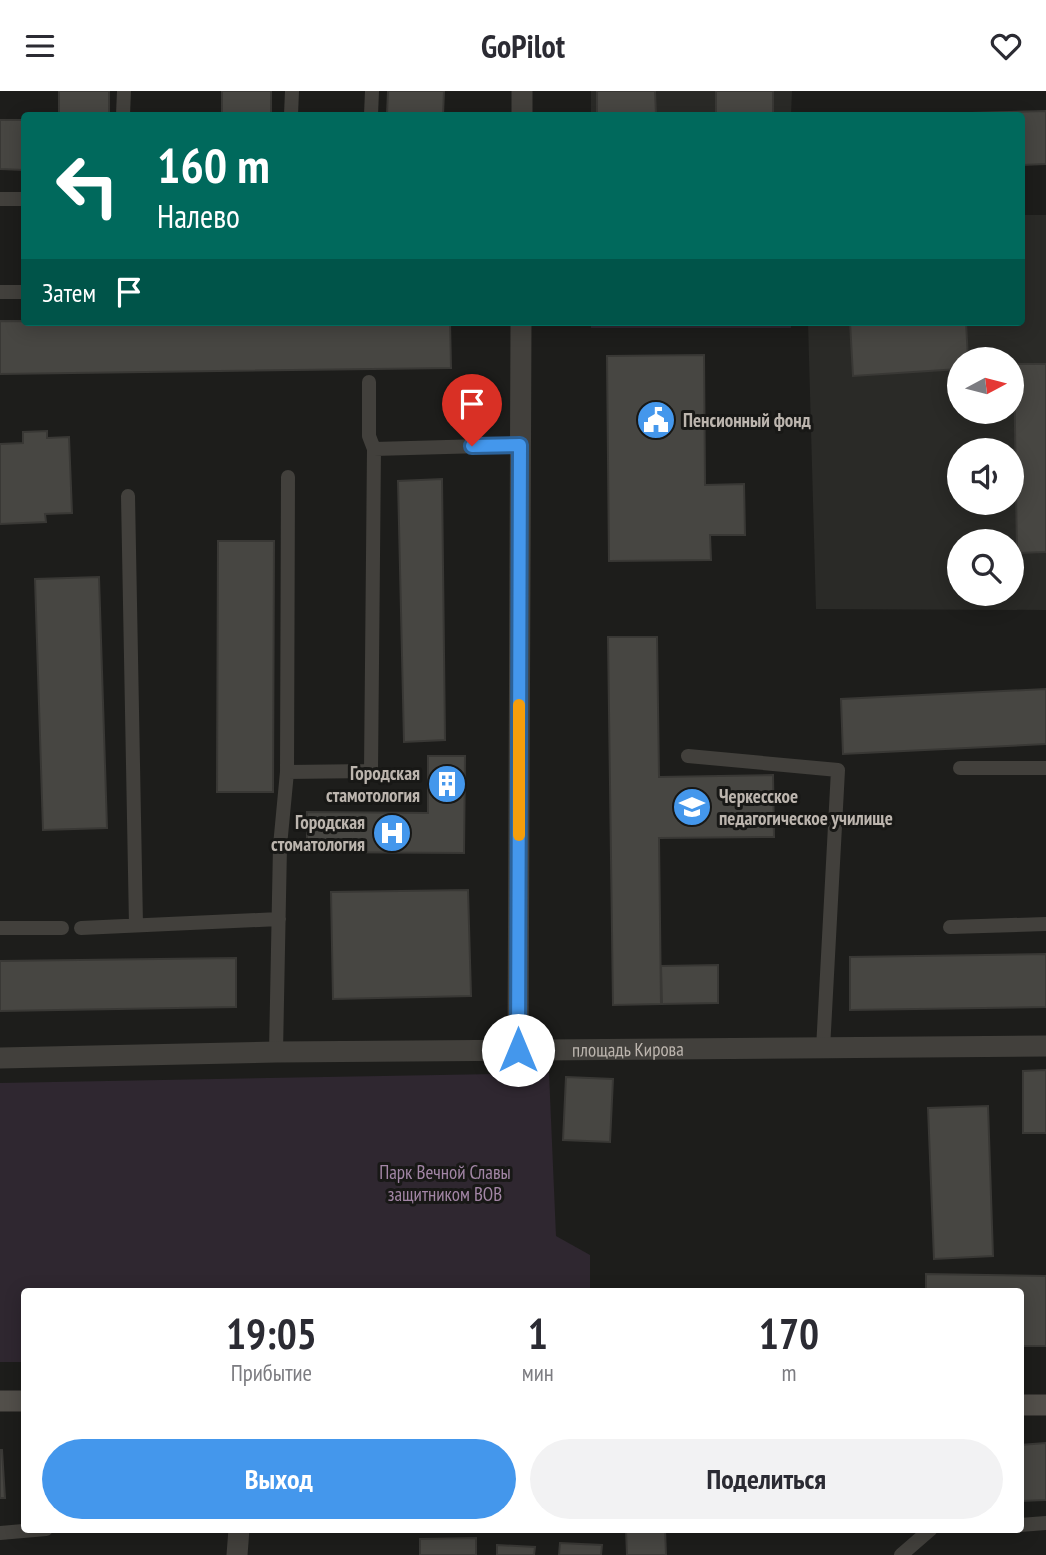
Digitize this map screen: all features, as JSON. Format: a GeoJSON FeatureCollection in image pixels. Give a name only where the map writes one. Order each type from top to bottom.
{"type":"FeatureCollection","features":[{"type":"Feature","properties":{"kind":"main road"},"geometry":{"type":"LineString","coordinates":[[0,1401],[21,1401]]}},
{"type":"Feature","properties":{"kind":"main road"},"geometry":{"type":"LineString","coordinates":[[1024,1405],[1046,1405]]}},
{"type":"Feature","properties":{"kind":"street"},"geometry":{"type":"LineString","coordinates":[[522,91],[522,112]]}},
{"type":"Feature","properties":{"kind":"street"},"geometry":{"type":"LineString","coordinates":[[518,1050],[521,326]]}},
{"type":"Feature","properties":{"kind":"street","name":"площадь Кирова"},"geometry":{"type":"LineString","coordinates":[[0,1058],[276,1052],[1046,1046]]}},
{"type":"Feature","properties":{"kind":"street"},"geometry":{"type":"LineString","coordinates":[[237,1555],[239,1533]]}},
{"type":"Feature","properties":{"kind":"lane"},"geometry":{"type":"LineString","coordinates":[[123,112],[124,91]]}},
{"type":"Feature","properties":{"kind":"lane"},"geometry":{"type":"LineString","coordinates":[[291,112],[292,91]]}},
{"type":"Feature","properties":{"kind":"lane"},"geometry":{"type":"LineString","coordinates":[[372,91],[372,112]]}},
{"type":"Feature","properties":{"kind":"lane"},"geometry":{"type":"LineString","coordinates":[[0,199],[21,199]]}},
{"type":"Feature","properties":{"kind":"lane"},"geometry":{"type":"LineString","coordinates":[[0,292],[21,292]]}},
{"type":"Feature","properties":{"kind":"lane"},"geometry":{"type":"LineString","coordinates":[[288,772],[371,771],[374,449],[369,436],[369,382]]}},
{"type":"Feature","properties":{"kind":"lane"},"geometry":{"type":"LineString","coordinates":[[374,449],[520,445]]}},
{"type":"Feature","properties":{"kind":"lane"},"geometry":{"type":"LineString","coordinates":[[276,1052],[280,846],[288,772],[288,477]]}},
{"type":"Feature","properties":{"kind":"lane"},"geometry":{"type":"LineString","coordinates":[[128,496],[136,925]]}},
{"type":"Feature","properties":{"kind":"lane"},"geometry":{"type":"LineString","coordinates":[[688,756],[838,770],[823,1049]]}},
{"type":"Feature","properties":{"kind":"lane"},"geometry":{"type":"LineString","coordinates":[[960,768],[1046,768]]}},
{"type":"Feature","properties":{"kind":"lane"},"geometry":{"type":"LineString","coordinates":[[81,929],[279,919]]}},
{"type":"Feature","properties":{"kind":"lane"},"geometry":{"type":"LineString","coordinates":[[950,927],[1046,924]]}},
{"type":"Feature","properties":{"kind":"lane"},"geometry":{"type":"LineString","coordinates":[[0,928],[62,928]]}},
{"type":"Feature","properties":{"kind":"lane"},"geometry":{"type":"LineString","coordinates":[[1024,1525],[1046,1523]]}},
{"type":"Feature","properties":{"kind":"lane"},"geometry":{"type":"LineString","coordinates":[[0,1533],[21,1532]]}},
{"type":"Feature","properties":{"kind":"lane"},"geometry":{"type":"LineString","coordinates":[[901,1555],[926,1533]]}},
{"type":"Feature","properties":{"kind":"shaded area"},"geometry":{"type":"Polygon","coordinates":[[[591,91],[792,91],[791,112],[591,112],[591,91]]]}},
{"type":"Feature","properties":{"kind":"shaded area"},"geometry":{"type":"Polygon","coordinates":[[[1025,215],[1046,215],[1046,610],[816,609],[808,326],[1025,326],[1025,215]]]}},
{"type":"Feature","properties":{"kind":"green space"},"geometry":{"type":"Polygon","coordinates":[[[591,326],[791,326],[791,328],[591,326]]]}},
{"type":"Feature","properties":{"kind":"green space","name":"Парк Вечной Славы защитником ВОВ"},"geometry":{"type":"Polygon","coordinates":[[[549,1073],[556,1236],[590,1255],[590,1288],[21,1288],[21,1362],[0,1362],[0,1083],[549,1073]]]}},
{"type":"Feature","properties":{"kind":"building"},"geometry":{"type":"Polygon","coordinates":[[[59,91],[109,91],[109,112],[59,112],[59,91]]]}},
{"type":"Feature","properties":{"kind":"building"},"geometry":{"type":"Polygon","coordinates":[[[222,91],[271,91],[271,112],[222,112],[222,91]]]}},
{"type":"Feature","properties":{"kind":"building"},"geometry":{"type":"Polygon","coordinates":[[[388,91],[444,91],[443,112],[387,112],[388,91]]]}},
{"type":"Feature","properties":{"kind":"building"},"geometry":{"type":"Polygon","coordinates":[[[597,91],[655,91],[656,112],[597,112],[597,91]]]}},
{"type":"Feature","properties":{"kind":"building"},"geometry":{"type":"Polygon","coordinates":[[[716,91],[773,91],[773,112],[716,112],[716,91]]]}},
{"type":"Feature","properties":{"kind":"building"},"geometry":{"type":"Polygon","coordinates":[[[1046,111],[1046,164],[1025,165],[1025,112],[1008,112],[1046,111]]]}},
{"type":"Feature","properties":{"kind":"building"},"geometry":{"type":"Polygon","coordinates":[[[0,120],[21,120],[21,170],[0,169],[0,120]]]}},
{"type":"Feature","properties":{"kind":"building"},"geometry":{"type":"Polygon","coordinates":[[[0,321],[21,321],[21,326],[450,326],[451,368],[0,374],[0,321]]]}},
{"type":"Feature","properties":{"kind":"building"},"geometry":{"type":"Polygon","coordinates":[[[850,326],[966,326],[967,347],[947,347],[947,370],[853,376],[850,326]]]}},
{"type":"Feature","properties":{"kind":"building","name":"Пенсионный фонд"},"geometry":{"type":"Polygon","coordinates":[[[704,355],[705,485],[744,484],[745,535],[710,535],[711,560],[609,561],[607,356],[704,355]]]}},
{"type":"Feature","properties":{"kind":"building"},"geometry":{"type":"Polygon","coordinates":[[[1024,364],[1046,364],[1046,552],[1024,553],[1024,529],[1017,529],[1016,515],[1024,515],[1024,438],[1015,438],[1015,424],[1024,424],[1024,364]]]}},
{"type":"Feature","properties":{"kind":"building"},"geometry":{"type":"Polygon","coordinates":[[[47,431],[47,438],[69,437],[72,513],[45,514],[46,522],[0,524],[0,444],[23,443],[23,432],[47,431]]]}},
{"type":"Feature","properties":{"kind":"building"},"geometry":{"type":"Polygon","coordinates":[[[442,479],[445,740],[404,742],[398,481],[442,479]]]}},
{"type":"Feature","properties":{"kind":"building"},"geometry":{"type":"Polygon","coordinates":[[[218,541],[274,541],[273,792],[217,792],[218,541]]]}},
{"type":"Feature","properties":{"kind":"building"},"geometry":{"type":"Polygon","coordinates":[[[99,577],[107,828],[43,830],[35,579],[99,577]]]}},
{"type":"Feature","properties":{"kind":"building","name":"Черкесское педагогическое училище"},"geometry":{"type":"Polygon","coordinates":[[[608,637],[657,637],[659,777],[773,775],[774,837],[659,838],[661,1004],[613,1005],[608,637]]]}},
{"type":"Feature","properties":{"kind":"building"},"geometry":{"type":"Polygon","coordinates":[[[1046,689],[1046,744],[843,754],[841,699],[1046,689]]]}},
{"type":"Feature","properties":{"kind":"building","name":"Городская стамотология"},"geometry":{"type":"Polygon","coordinates":[[[428,756],[465,756],[464,853],[307,852],[307,812],[428,813],[428,756]]]}},
{"type":"Feature","properties":{"kind":"building"},"geometry":{"type":"Polygon","coordinates":[[[468,890],[471,996],[333,999],[331,892],[468,890]]]}},
{"type":"Feature","properties":{"kind":"building"},"geometry":{"type":"Polygon","coordinates":[[[1046,954],[1046,1007],[850,1010],[850,957],[1046,954]]]}},
{"type":"Feature","properties":{"kind":"building"},"geometry":{"type":"Polygon","coordinates":[[[236,958],[236,1007],[0,1011],[0,961],[236,958]]]}},
{"type":"Feature","properties":{"kind":"building"},"geometry":{"type":"Polygon","coordinates":[[[718,965],[718,1003],[662,1004],[661,966],[718,965]]]}},
{"type":"Feature","properties":{"kind":"building"},"geometry":{"type":"Polygon","coordinates":[[[1046,1070],[1046,1133],[1023,1133],[1023,1071],[1046,1070]]]}},
{"type":"Feature","properties":{"kind":"building"},"geometry":{"type":"Polygon","coordinates":[[[566,1077],[613,1079],[610,1142],[563,1140],[566,1077]]]}},
{"type":"Feature","properties":{"kind":"building"},"geometry":{"type":"Polygon","coordinates":[[[988,1106],[993,1256],[934,1259],[928,1108],[988,1106]]]}},
{"type":"Feature","properties":{"kind":"building"},"geometry":{"type":"Polygon","coordinates":[[[926,1274],[1046,1276],[1046,1346],[1024,1346],[1024,1288],[926,1288],[926,1274]]]}},
{"type":"Feature","properties":{"kind":"building"},"geometry":{"type":"Polygon","coordinates":[[[1046,1443],[1046,1500],[1024,1501],[1024,1445],[1046,1443]]]}},
{"type":"Feature","properties":{"kind":"building"},"geometry":{"type":"Polygon","coordinates":[[[2,1450],[5,1498],[0,1498],[2,1450]]]}},
{"type":"Feature","properties":{"kind":"building"},"geometry":{"type":"Polygon","coordinates":[[[626,1533],[665,1533],[666,1555],[627,1555],[626,1533]]]}},
{"type":"Feature","properties":{"kind":"building"},"geometry":{"type":"Polygon","coordinates":[[[476,1538],[476,1555],[420,1555],[420,1539],[476,1538]]]}},
{"type":"Feature","properties":{"kind":"building"},"geometry":{"type":"Polygon","coordinates":[[[560,1543],[602,1545],[601,1555],[559,1555],[560,1543]]]}},
{"type":"Feature","properties":{"kind":"building"},"geometry":{"type":"Polygon","coordinates":[[[497,1545],[535,1547],[534,1555],[497,1555],[497,1545]]]}},
{"type":"Feature","properties":{"kind":"slow traffic"},"geometry":{"type":"LineString","coordinates":[[519,705],[519,835]]}},
{"type":"Feature","properties":{"kind":"place","name":"Пенсионный фонд"},"geometry":{"type":"Point","coordinates":[656,420]}},
{"type":"Feature","properties":{"kind":"place","name":"Городская стамотология"},"geometry":{"type":"Point","coordinates":[447,784]}},
{"type":"Feature","properties":{"kind":"place","name":"Черкесское педагогическое училище"},"geometry":{"type":"Point","coordinates":[692,807]}},
{"type":"Feature","properties":{"kind":"place","name":"Городская стоматология"},"geometry":{"type":"Point","coordinates":[392,833]}},
{"type":"Feature","properties":{"kind":"route"},"geometry":{"type":"LineString","coordinates":[[472,446],[520,445],[518,1050]]}}]}
